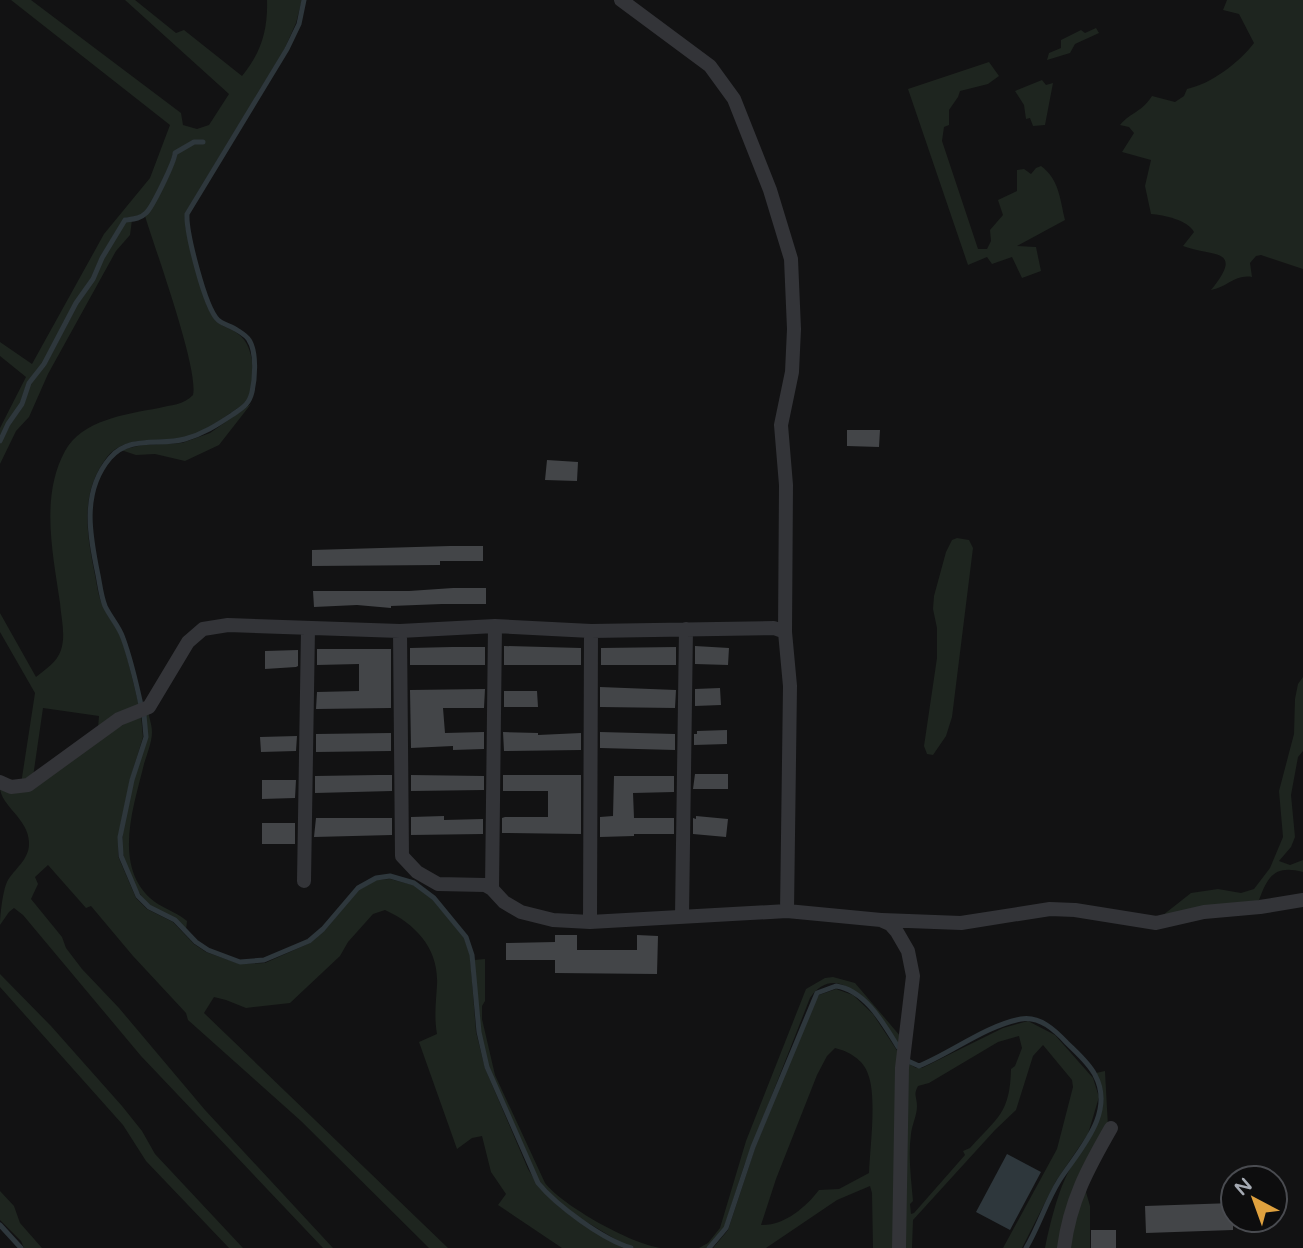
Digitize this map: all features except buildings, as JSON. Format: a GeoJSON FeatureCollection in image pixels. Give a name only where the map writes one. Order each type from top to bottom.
{"type":"FeatureCollection","features":[{"type":"Feature","properties":{"kind":"street"},"geometry":{"type":"LineString","coordinates":[[621,0],[710,66],[734,99],[753,145],[791,259],[794,329],[792,372],[781,425],[786,485],[785,632],[790,686],[787,911]]}},
{"type":"Feature","properties":{"kind":"street"},"geometry":{"type":"LineString","coordinates":[[0,782],[10,787],[29,785],[119,719],[149,708],[188,642],[204,629],[228,625],[400,631],[495,626],[591,631],[774,628],[785,632]]}},
{"type":"Feature","properties":{"kind":"street"},"geometry":{"type":"LineString","coordinates":[[492,889],[495,626]]}},
{"type":"Feature","properties":{"kind":"street"},"geometry":{"type":"LineString","coordinates":[[304,881],[308,629]]}},
{"type":"Feature","properties":{"kind":"street"},"geometry":{"type":"LineString","coordinates":[[682,916],[686,629]]}},
{"type":"Feature","properties":{"kind":"street"},"geometry":{"type":"LineString","coordinates":[[400,631],[402,856],[417,872],[438,884],[485,885],[504,902],[534,917],[590,922],[787,911],[881,920],[961,923],[1051,909],[1156,922],[1204,912],[1303,900]]}},
{"type":"Feature","properties":{"kind":"street"},"geometry":{"type":"LineString","coordinates":[[590,922],[591,631]]}},
{"type":"Feature","properties":{"kind":"street"},"geometry":{"type":"LineString","coordinates":[[881,920],[890,924],[903,941],[912,961],[913,976],[902,1068],[899,1248]]}},
{"type":"Feature","properties":{"kind":"street"},"geometry":{"type":"LineString","coordinates":[[1064,1248],[1071,1208],[1079,1186],[1111,1128]]}},
{"type":"Feature","properties":{"kind":"shaded area"},"geometry":{"type":"Polygon","coordinates":[[[11,0],[31,0],[181,113],[183,125],[197,129],[209,125],[229,94],[125,0],[135,0],[176,33],[184,30],[242,76],[262,41],[267,0],[302,0],[285,48],[185,213],[185,226],[207,306],[217,322],[243,338],[250,351],[252,384],[249,396],[239,407],[195,434],[123,445],[107,457],[92,485],[88,529],[99,594],[121,638],[139,705],[98,728],[99,716],[43,708],[33,777],[21,784],[35,693],[0,632],[0,613],[36,677],[54,662],[63,638],[50,526],[53,487],[65,451],[73,440],[94,425],[119,416],[177,404],[193,395],[193,381],[183,336],[145,216],[164,187],[177,154],[194,143],[202,144],[204,141],[193,140],[173,152],[166,173],[148,208],[140,215],[124,218],[43,363],[27,382],[20,404],[0,436],[0,428],[26,377],[0,356],[0,342],[32,364],[104,234],[150,178],[170,125],[11,0]]]}},
{"type":"Feature","properties":{"kind":"shaded area"},"geometry":{"type":"Polygon","coordinates":[[[1227,0],[1303,0],[1303,269],[1261,255],[1256,256],[1250,263],[1252,277],[1241,277],[1211,290],[1221,276],[1225,260],[1213,253],[1183,246],[1194,232],[1187,224],[1151,214],[1145,186],[1151,160],[1122,152],[1134,133],[1129,127],[1120,125],[1152,96],[1175,102],[1184,96],[1187,89],[1215,77],[1233,65],[1254,43],[1239,14],[1223,10],[1227,0]]]}},
{"type":"Feature","properties":{"kind":"shaded area"},"geometry":{"type":"Polygon","coordinates":[[[1096,28],[1099,33],[1075,44],[1070,53],[1047,60],[1049,53],[1061,48],[1061,40],[1081,30],[1085,33],[1096,28]]]}},
{"type":"Feature","properties":{"kind":"shaded area"},"geometry":{"type":"Polygon","coordinates":[[[989,62],[999,76],[988,84],[960,91],[949,110],[949,125],[944,127],[942,141],[978,249],[987,249],[991,241],[990,230],[1003,215],[998,200],[1017,191],[1017,170],[1024,169],[1031,174],[1041,166],[1052,177],[1065,220],[1017,246],[1036,247],[1041,271],[1022,278],[1012,257],[992,264],[987,257],[968,265],[908,89],[989,62]]]}},
{"type":"Feature","properties":{"kind":"shaded area"},"geometry":{"type":"Polygon","coordinates":[[[1042,80],[1046,85],[1053,83],[1045,125],[1033,126],[1030,118],[1026,119],[1024,105],[1015,91],[1042,80]]]}},
{"type":"Feature","properties":{"kind":"shaded area"},"geometry":{"type":"Polygon","coordinates":[[[132,220],[130,235],[116,251],[48,374],[29,417],[16,431],[0,464],[0,444],[24,405],[30,384],[46,365],[78,304],[94,280],[103,258],[126,221],[132,220]]]}},
{"type":"Feature","properties":{"kind":"shaded area"},"geometry":{"type":"Polygon","coordinates":[[[251,404],[219,445],[185,461],[155,454],[136,455],[121,450],[142,445],[182,443],[210,433],[251,404]]]}},
{"type":"Feature","properties":{"kind":"shaded area"},"geometry":{"type":"Polygon","coordinates":[[[952,540],[969,540],[973,548],[952,717],[946,736],[933,755],[927,754],[924,746],[937,658],[934,596],[946,552],[952,540]]]}},
{"type":"Feature","properties":{"kind":"shaded area"},"geometry":{"type":"Polygon","coordinates":[[[1303,677],[1303,751],[1298,757],[1291,795],[1295,837],[1291,847],[1279,861],[1290,865],[1303,860],[1303,872],[1278,871],[1265,886],[1258,903],[1158,919],[1191,893],[1218,889],[1241,893],[1254,889],[1270,868],[1283,837],[1279,791],[1294,734],[1298,684],[1303,677]]]}},
{"type":"Feature","properties":{"kind":"shaded area"},"geometry":{"type":"Polygon","coordinates":[[[148,711],[152,736],[132,816],[129,851],[139,884],[150,898],[187,921],[186,930],[143,898],[131,877],[123,854],[124,823],[145,738],[144,712],[148,711]]]}},
{"type":"Feature","properties":{"kind":"shaded area"},"geometry":{"type":"Polygon","coordinates":[[[141,715],[143,737],[130,780],[118,837],[118,856],[136,898],[147,909],[173,922],[194,944],[206,952],[240,964],[265,963],[310,943],[325,930],[359,890],[376,880],[390,879],[413,885],[433,900],[464,938],[470,955],[476,1032],[485,1068],[528,1169],[558,1206],[623,1248],[562,1248],[498,1205],[506,1194],[491,1172],[482,1136],[472,1138],[457,1149],[419,1042],[437,1034],[437,972],[434,960],[430,949],[416,930],[385,910],[373,914],[348,942],[340,956],[290,1003],[246,1008],[214,997],[204,1013],[448,1248],[429,1248],[301,1121],[188,1020],[186,1013],[91,906],[86,908],[48,865],[35,877],[38,884],[31,899],[62,937],[66,948],[205,1110],[333,1248],[323,1248],[141,1056],[23,915],[14,908],[0,925],[6,886],[24,860],[29,844],[25,827],[1,794],[0,787],[5,790],[141,715]]]}},
{"type":"Feature","properties":{"kind":"shaded area"},"geometry":{"type":"Polygon","coordinates":[[[485,959],[482,1019],[495,1075],[545,1183],[566,1202],[598,1223],[661,1248],[634,1248],[625,1245],[565,1209],[538,1180],[488,1067],[480,1032],[474,960],[485,959]]]}},
{"type":"Feature","properties":{"kind":"shaded area"},"geometry":{"type":"Polygon","coordinates":[[[0,974],[51,1026],[122,1106],[142,1131],[155,1154],[243,1248],[229,1248],[146,1161],[123,1125],[0,987],[0,974]]]}},
{"type":"Feature","properties":{"kind":"shaded area"},"geometry":{"type":"Polygon","coordinates":[[[833,977],[855,983],[901,1037],[899,1046],[872,1008],[848,987],[835,983],[822,986],[810,998],[744,1166],[724,1228],[710,1245],[699,1248],[708,1243],[720,1228],[746,1141],[806,989],[825,978],[833,977]]]}},
{"type":"Feature","properties":{"kind":"shaded area"},"geometry":{"type":"Polygon","coordinates":[[[836,989],[853,995],[873,1014],[898,1052],[895,1248],[873,1248],[870,1186],[837,1200],[766,1248],[713,1248],[728,1230],[755,1148],[819,995],[836,989]],[[835,1048],[827,1056],[817,1075],[761,1225],[786,1219],[808,1203],[819,1190],[839,1189],[869,1173],[873,1109],[871,1084],[863,1064],[850,1054],[835,1048]]]}},
{"type":"Feature","properties":{"kind":"shaded area"},"geometry":{"type":"Polygon","coordinates":[[[1028,1021],[1055,1035],[1093,1078],[1099,1097],[1088,1134],[1056,1181],[1022,1248],[1003,1248],[1057,1149],[1073,1087],[1072,1080],[1043,1045],[1033,1056],[1016,1110],[913,1220],[912,1248],[903,1248],[906,1062],[916,1068],[922,1068],[1003,1028],[1028,1021]],[[1019,1036],[998,1042],[929,1083],[918,1086],[915,1094],[917,1109],[910,1142],[913,1201],[910,1204],[911,1214],[965,1155],[963,1151],[970,1148],[1001,1113],[1008,1096],[1011,1069],[1015,1066],[1022,1048],[1019,1036]]]}},
{"type":"Feature","properties":{"kind":"shaded area"},"geometry":{"type":"Polygon","coordinates":[[[1105,1071],[1108,1127],[1058,1248],[1045,1248],[1062,1187],[1101,1114],[1101,1088],[1096,1073],[1105,1071]]]}},
{"type":"Feature","properties":{"kind":"shaded area"},"geometry":{"type":"Polygon","coordinates":[[[1007,1154],[1041,1172],[1010,1230],[976,1212],[1007,1154]]]}},
{"type":"Feature","properties":{"kind":"shaded area"},"geometry":{"type":"Polygon","coordinates":[[[1084,1185],[1090,1206],[1090,1248],[1067,1248],[1084,1185]]]}},
{"type":"Feature","properties":{"kind":"shaded area"},"geometry":{"type":"Polygon","coordinates":[[[0,1191],[14,1206],[20,1223],[42,1248],[24,1248],[21,1241],[0,1220],[0,1191]]]}},
{"type":"Feature","properties":{"kind":"waterway"},"geometry":{"type":"LineString","coordinates":[[141,705],[123,638],[102,598],[91,530],[91,500],[101,471],[118,451],[135,444],[175,441],[198,435],[239,410],[251,396],[255,366],[252,345],[245,336],[220,321],[213,313],[197,269],[187,214],[287,49],[299,24],[304,0]]}},
{"type":"Feature","properties":{"kind":"waterway"},"geometry":{"type":"LineString","coordinates":[[0,441],[22,404],[29,383],[44,364],[125,220],[141,216],[149,209],[175,153],[194,142],[203,142]]}},
{"type":"Feature","properties":{"kind":"waterway"},"geometry":{"type":"LineString","coordinates":[[144,715],[146,737],[132,780],[120,837],[121,856],[138,896],[149,907],[175,920],[196,942],[208,950],[240,962],[264,960],[309,941],[323,929],[358,888],[376,878],[390,876],[414,883],[434,898],[466,937],[472,955],[479,1032],[487,1067],[538,1183],[556,1202],[581,1221],[619,1244],[631,1248]]}},
{"type":"Feature","properties":{"kind":"waterway"},"geometry":{"type":"LineString","coordinates":[[709,1248],[726,1228],[753,1147],[817,993],[836,986],[856,994],[873,1009],[898,1047]]}},
{"type":"Feature","properties":{"kind":"waterway"},"geometry":{"type":"LineString","coordinates":[[908,1061],[919,1066],[995,1027],[1028,1019],[1041,1022],[1052,1029],[1082,1058],[1095,1075],[1101,1104],[1098,1118],[1084,1145],[1054,1189],[1026,1248]]}},
{"type":"Feature","properties":{"kind":"waterway"},"geometry":{"type":"LineString","coordinates":[[0,1225],[21,1248]]}}]}
